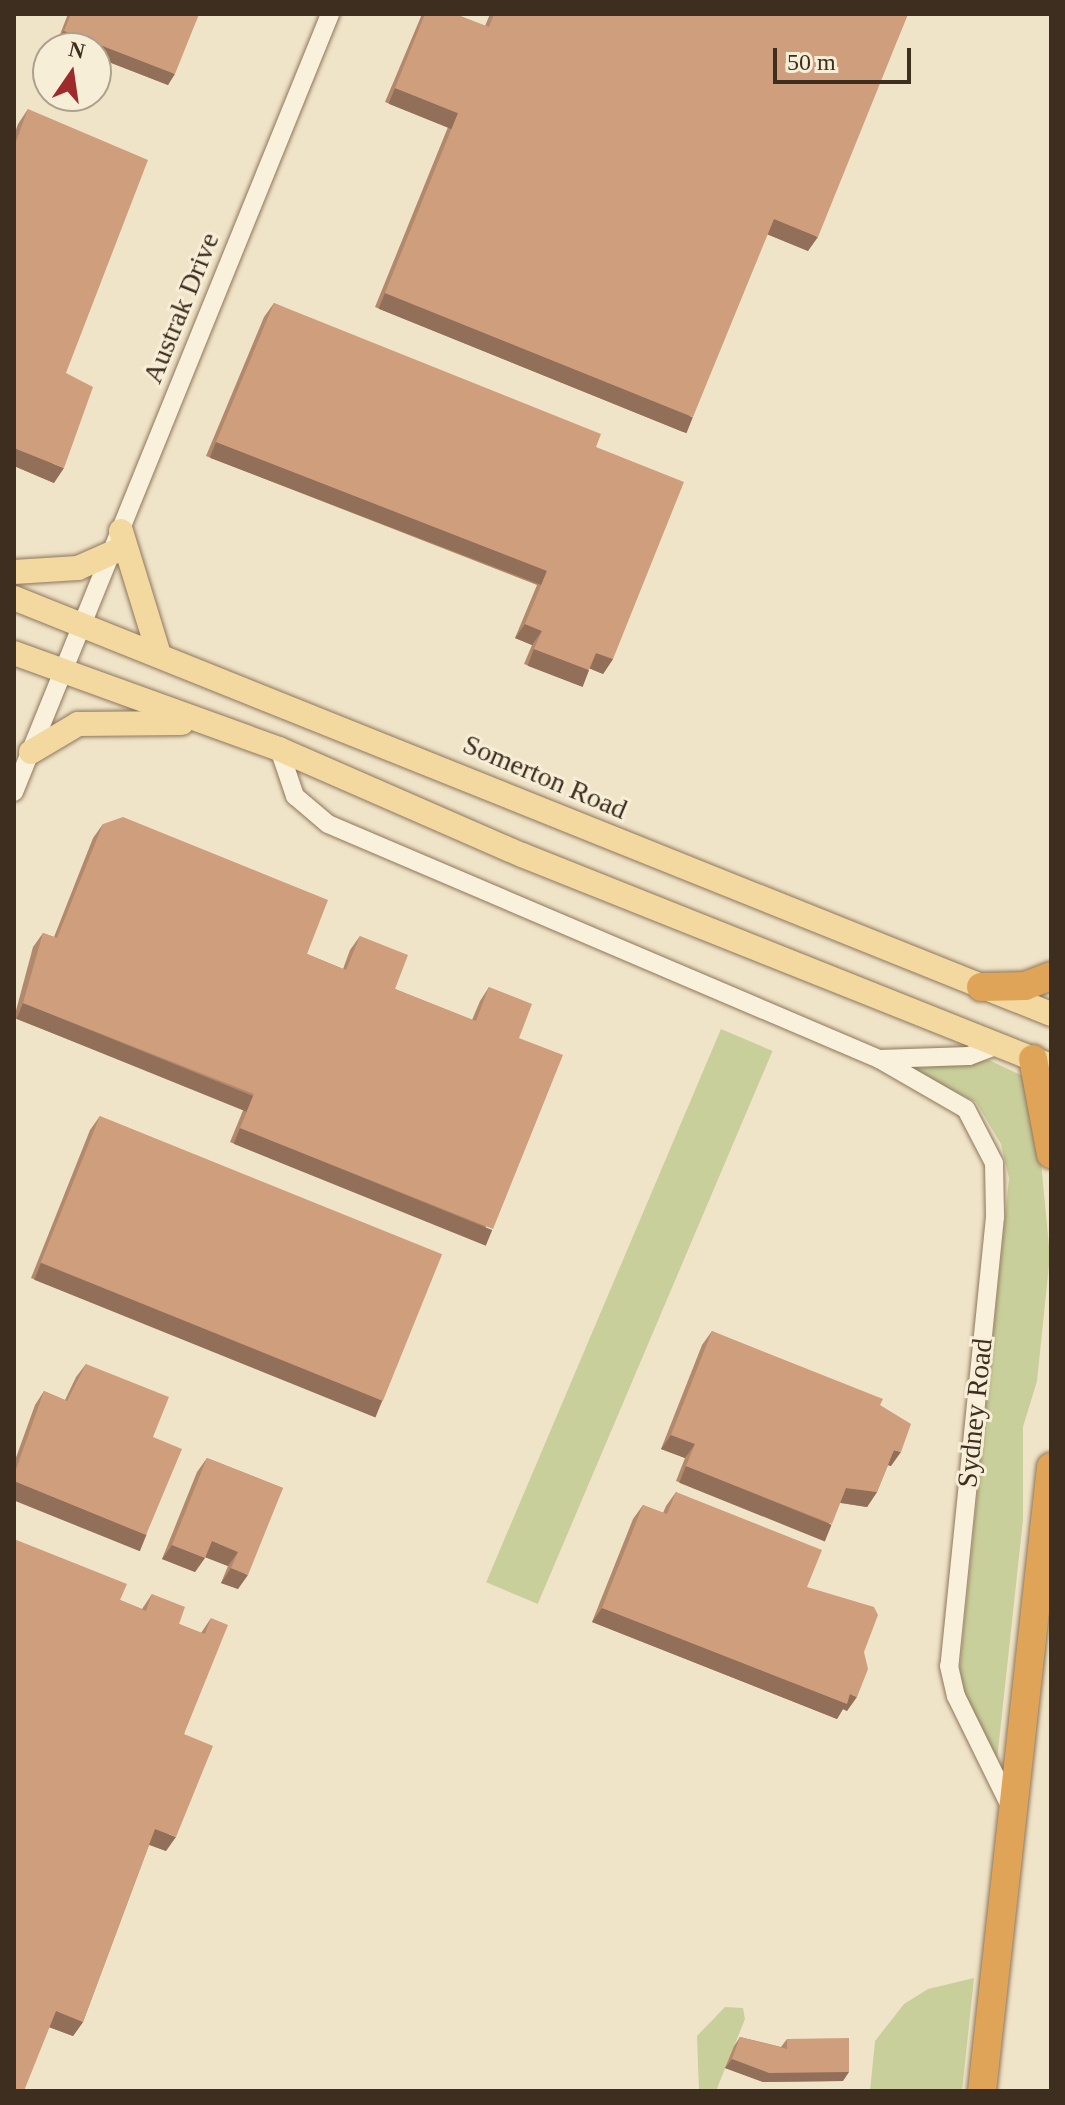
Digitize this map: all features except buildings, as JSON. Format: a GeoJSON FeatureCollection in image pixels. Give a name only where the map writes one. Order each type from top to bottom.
{"type":"FeatureCollection","features":[{"type":"Feature","properties":{"kind":"highway"},"geometry":{"type":"LineString","coordinates":[[981,987],[1025,986],[1051,976]]}},
{"type":"Feature","properties":{"kind":"highway"},"geometry":{"type":"LineString","coordinates":[[1042,1063],[1051,1154]]}},
{"type":"Feature","properties":{"kind":"highway"},"geometry":{"type":"LineString","coordinates":[[982,2091],[1051,1467]]}},
{"type":"Feature","properties":{"kind":"main road"},"geometry":{"type":"LineString","coordinates":[[14,572],[78,568],[118,542],[158,651]]}},
{"type":"Feature","properties":{"kind":"main road","name":"Somerton Road"},"geometry":{"type":"LineString","coordinates":[[14,598],[158,651],[1051,1014]]}},
{"type":"Feature","properties":{"kind":"main road"},"geometry":{"type":"LineString","coordinates":[[14,653],[192,723],[279,749],[522,855],[1042,1063]]}},
{"type":"Feature","properties":{"kind":"main road"},"geometry":{"type":"LineString","coordinates":[[31,752],[78,724],[192,723]]}},
{"type":"Feature","properties":{"kind":"street","name":"Austrak Drive"},"geometry":{"type":"LineString","coordinates":[[14,792],[330,14]]}},
{"type":"Feature","properties":{"kind":"street"},"geometry":{"type":"LineString","coordinates":[[279,749],[295,796],[328,824],[879,1059],[969,1056],[997,1045]]}},
{"type":"Feature","properties":{"kind":"street","name":"Sydney Road"},"geometry":{"type":"LineString","coordinates":[[879,1059],[966,1109],[994,1163],[949,1666],[956,1696],[1012,1811]]}},
{"type":"Feature","properties":{"kind":"green space"},"geometry":{"type":"Polygon","coordinates":[[[721,1029],[773,1051],[538,1604],[486,1582],[721,1029]]]}},
{"type":"Feature","properties":{"kind":"green space"},"geometry":{"type":"Polygon","coordinates":[[[989,1060],[1023,1076],[1038,1131],[1050,1256],[1037,1381],[1023,1427],[1023,1520],[997,1760],[962,1689],[960,1667],[1009,1178],[1001,1144],[976,1102],[910,1069],[989,1060]]]}},
{"type":"Feature","properties":{"kind":"green space"},"geometry":{"type":"Polygon","coordinates":[[[974,1978],[962,2091],[870,2091],[875,2041],[904,2004],[928,1989],[974,1978]]]}},
{"type":"Feature","properties":{"kind":"green space"},"geometry":{"type":"Polygon","coordinates":[[[725,2007],[743,2008],[745,2019],[716,2091],[699,2091],[697,2036],[725,2007]]]}}]}
